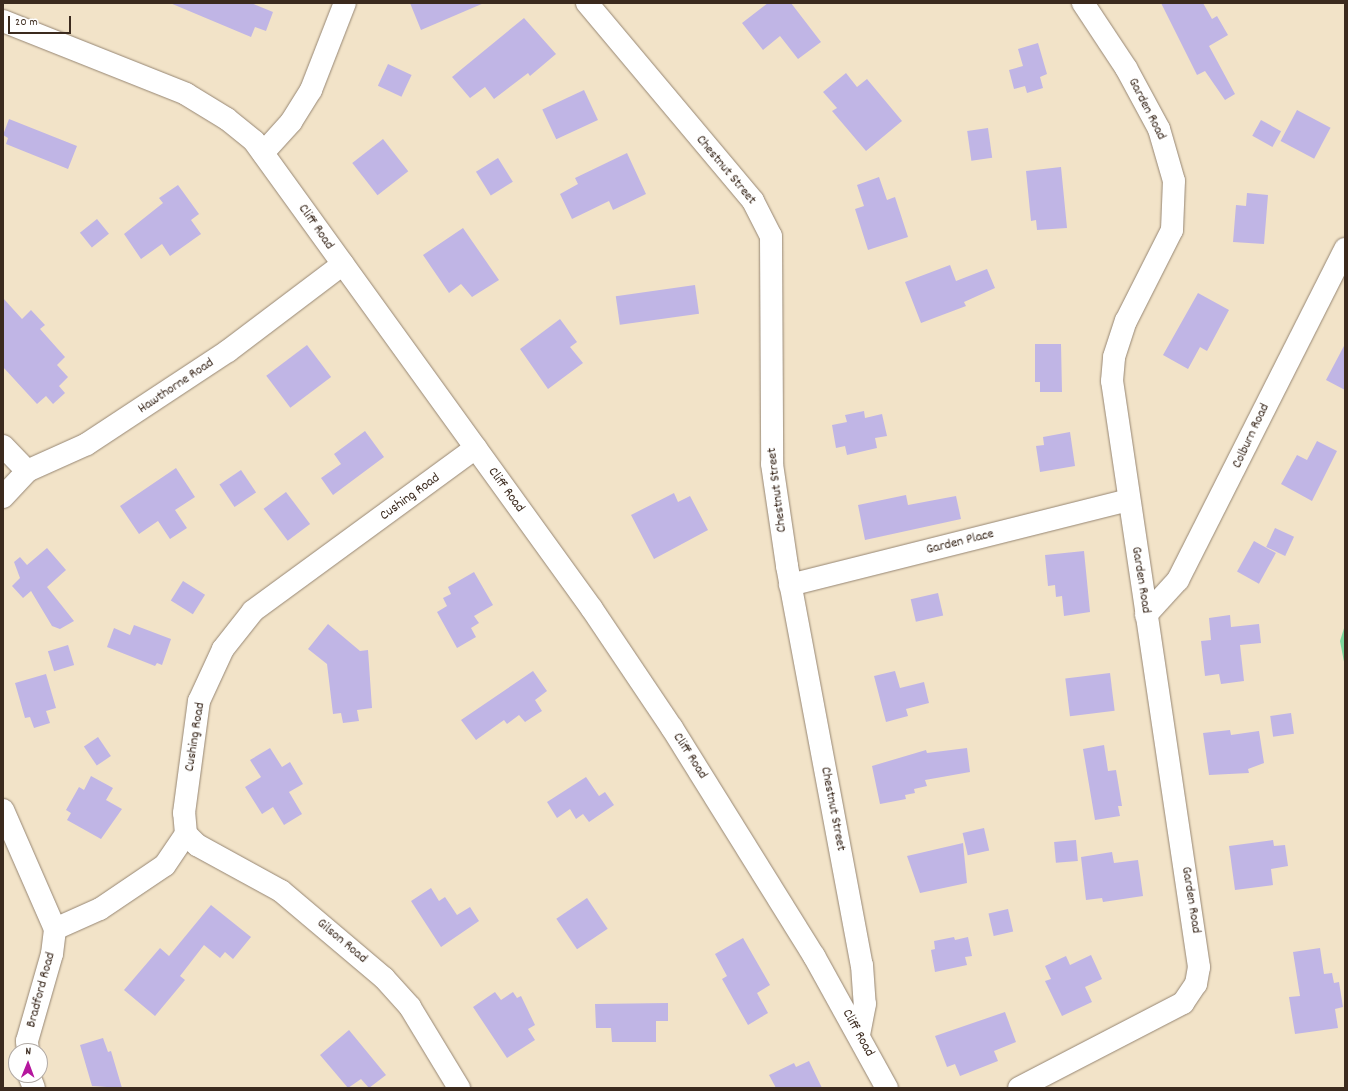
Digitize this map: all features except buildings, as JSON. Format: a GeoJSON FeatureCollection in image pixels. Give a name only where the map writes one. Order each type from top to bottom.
{"type":"FeatureCollection","features":[{"type":"Feature","properties":{"kind":"street"},"geometry":{"type":"LineString","coordinates":[[263,153],[291,122],[311,90],[345,3]]}},
{"type":"Feature","properties":{"kind":"street","name":"Chestnut Street"},"geometry":{"type":"LineString","coordinates":[[587,3],[753,201],[770,231],[774,260],[771,447],[790,585],[862,966],[865,1004],[859,1035]]}},
{"type":"Feature","properties":{"kind":"street","name":"Garden Road"},"geometry":{"type":"LineString","coordinates":[[1020,1088],[1176,1007],[1189,997],[1198,976],[1199,949],[1146,615],[1113,394],[1114,362],[1126,321],[1172,230],[1174,181],[1159,129],[1126,68],[1083,3]]}},
{"type":"Feature","properties":{"kind":"street","name":"Cliff Road"},"geometry":{"type":"LineString","coordinates":[[3,21],[186,94],[237,125],[263,153],[592,609],[688,752],[859,1035],[887,1088]]}},
{"type":"Feature","properties":{"kind":"street","name":"Colburn Road"},"geometry":{"type":"LineString","coordinates":[[1146,615],[1178,580],[1345,249]]}},
{"type":"Feature","properties":{"kind":"street","name":"Hawthorne Road"},"geometry":{"type":"LineString","coordinates":[[27,471],[87,444],[155,400],[228,351],[343,264]]}},
{"type":"Feature","properties":{"kind":"street"},"geometry":{"type":"LineString","coordinates":[[3,446],[27,471],[3,497]]}},
{"type":"Feature","properties":{"kind":"street","name":"Cushing Road"},"geometry":{"type":"LineString","coordinates":[[186,834],[184,813],[199,701],[223,649],[253,612],[476,448]]}},
{"type":"Feature","properties":{"kind":"street","name":"Garden Place"},"geometry":{"type":"LineString","coordinates":[[790,585],[1129,500]]}},
{"type":"Feature","properties":{"kind":"street"},"geometry":{"type":"LineString","coordinates":[[3,810],[55,929],[134,889],[165,865],[186,834]]}},
{"type":"Feature","properties":{"kind":"street","name":"Gilson Road"},"geometry":{"type":"LineString","coordinates":[[186,834],[197,844],[281,891],[384,978],[410,1007],[459,1088]]}},
{"type":"Feature","properties":{"kind":"street","name":"Bradford Road"},"geometry":{"type":"LineString","coordinates":[[27,1043],[52,954],[55,929]]}},
{"type":"Feature","properties":{"kind":"green space"},"geometry":{"type":"Polygon","coordinates":[[[1345,625],[1345,667],[1340,641],[1345,625]]]}}]}
